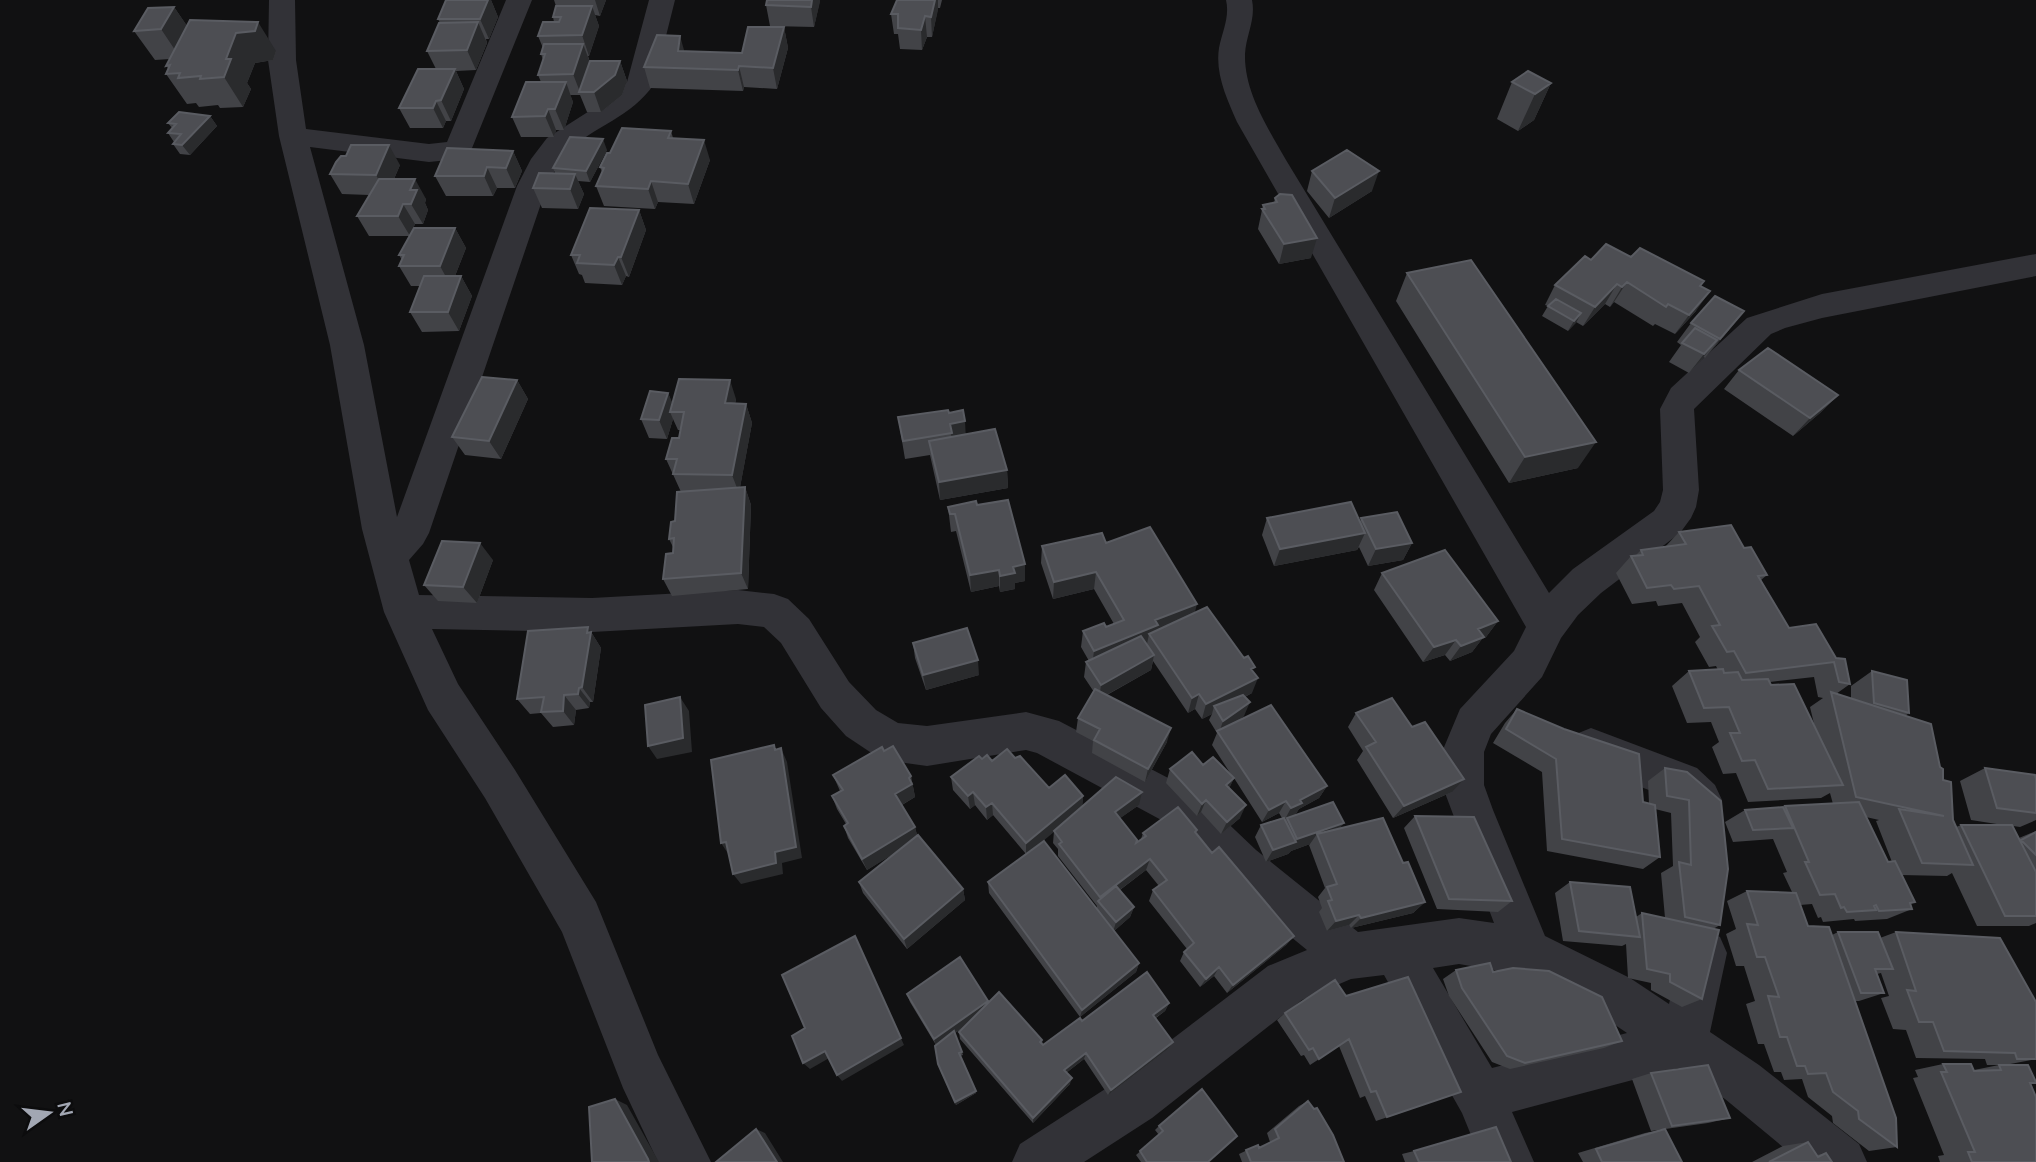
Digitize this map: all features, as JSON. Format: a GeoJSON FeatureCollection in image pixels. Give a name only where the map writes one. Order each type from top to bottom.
{"type":"FeatureCollection","features":[{"type":"Feature","properties":{"kind":"street"},"geometry":{"type":"LineString","coordinates":[[282,0],[282,60],[293,136],[347,345],[387,553],[404,612],[443,697],[500,784],[580,918],[640,1071],[685,1162]]}},
{"type":"Feature","properties":{"kind":"street"},"geometry":{"type":"LineString","coordinates":[[293,136],[429,153],[470,152],[520,0]]}},
{"type":"Feature","properties":{"kind":"street"},"geometry":{"type":"LineString","coordinates":[[387,553],[399,547],[410,533],[532,186],[534,158],[626,100],[640,84],[663,0]]}},
{"type":"Feature","properties":{"kind":"street"},"geometry":{"type":"LineString","coordinates":[[1239,0],[1241,8],[1231,55],[1240,99],[1265,148],[1547,626]]}},
{"type":"Feature","properties":{"kind":"street"},"geometry":{"type":"LineString","coordinates":[[1529,715],[1528,664],[1547,626],[1564,603],[1587,581],[1667,522],[1678,507],[1681,490],[1677,409],[1683,397],[1759,326],[1822,306],[2036,265]]}},
{"type":"Feature","properties":{"kind":"street"},"geometry":{"type":"LineString","coordinates":[[404,612],[592,615],[738,607],[774,611],[795,631],[835,695],[861,723],[891,742],[927,746],[1026,731],[1044,735],[1181,807],[1240,866],[1373,952],[1480,1096],[1508,1162]]}},
{"type":"Feature","properties":{"kind":"street"},"geometry":{"type":"LineString","coordinates":[[1529,952],[1463,785],[1462,751],[1475,722],[1529,715],[1682,782],[1698,797],[1709,813],[1715,836]]}},
{"type":"Feature","properties":{"kind":"street"},"geometry":{"type":"LineString","coordinates":[[1684,1042],[1712,915]]}},
{"type":"Feature","properties":{"kind":"street"},"geometry":{"type":"LineString","coordinates":[[1038,1162],[1134,1100],[1285,983],[1373,952],[1459,941],[1529,952],[1613,995],[1742,1082],[1841,1162]]}},
{"type":"Feature","properties":{"kind":"street"},"geometry":{"type":"LineString","coordinates":[[1480,1096],[1684,1042]]}},
{"type":"Feature","properties":{"kind":"building"},"geometry":{"type":"Polygon","coordinates":[[[446,0],[488,0],[480,19],[438,19],[446,0]]]}},
{"type":"Feature","properties":{"kind":"building"},"geometry":{"type":"Polygon","coordinates":[[[767,0],[812,0],[811,7],[766,5],[767,0]]]}},
{"type":"Feature","properties":{"kind":"building"},"geometry":{"type":"Polygon","coordinates":[[[897,0],[935,0],[931,17],[925,16],[921,30],[898,28],[898,14],[891,14],[897,0]]]}},
{"type":"Feature","properties":{"kind":"building"},"geometry":{"type":"Polygon","coordinates":[[[556,6],[592,6],[582,35],[538,36],[543,22],[559,22],[561,17],[553,17],[556,6]]]}},
{"type":"Feature","properties":{"kind":"building"},"geometry":{"type":"Polygon","coordinates":[[[174,7],[161,29],[134,31],[148,8],[174,7]]]}},
{"type":"Feature","properties":{"kind":"building"},"geometry":{"type":"Polygon","coordinates":[[[190,20],[258,22],[255,31],[236,33],[226,59],[231,59],[224,77],[178,78],[180,73],[166,74],[170,65],[166,66],[190,20]]]}},
{"type":"Feature","properties":{"kind":"building"},"geometry":{"type":"Polygon","coordinates":[[[478,22],[467,50],[427,51],[439,23],[478,22]]]}},
{"type":"Feature","properties":{"kind":"building"},"geometry":{"type":"Polygon","coordinates":[[[748,27],[784,27],[773,68],[739,66],[738,70],[644,67],[657,35],[680,36],[678,51],[742,53],[748,27]]]}},
{"type":"Feature","properties":{"kind":"building"},"geometry":{"type":"Polygon","coordinates":[[[544,44],[583,44],[573,74],[538,75],[545,54],[541,54],[544,44]]]}},
{"type":"Feature","properties":{"kind":"building"},"geometry":{"type":"Polygon","coordinates":[[[590,61],[620,61],[615,75],[594,92],[579,92],[590,61]]]}},
{"type":"Feature","properties":{"kind":"building"},"geometry":{"type":"Polygon","coordinates":[[[418,69],[455,69],[441,100],[436,101],[433,108],[399,108],[418,69]]]}},
{"type":"Feature","properties":{"kind":"building"},"geometry":{"type":"Polygon","coordinates":[[[1528,71],[1551,83],[1535,94],[1512,82],[1528,71]]]}},
{"type":"Feature","properties":{"kind":"building"},"geometry":{"type":"Polygon","coordinates":[[[526,82],[566,82],[555,109],[548,109],[545,116],[512,117],[526,82]]]}},
{"type":"Feature","properties":{"kind":"building"},"geometry":{"type":"Polygon","coordinates":[[[179,112],[210,116],[182,145],[173,144],[181,134],[168,133],[176,124],[168,123],[179,112]]]}},
{"type":"Feature","properties":{"kind":"building"},"geometry":{"type":"Polygon","coordinates":[[[622,128],[671,131],[668,138],[704,140],[688,184],[651,181],[648,189],[596,186],[604,168],[600,167],[622,128]]]}},
{"type":"Feature","properties":{"kind":"building"},"geometry":{"type":"Polygon","coordinates":[[[570,137],[603,139],[586,171],[553,168],[570,137]]]}},
{"type":"Feature","properties":{"kind":"building"},"geometry":{"type":"Polygon","coordinates":[[[351,145],[389,145],[376,175],[330,174],[341,156],[346,156],[351,145]]]}},
{"type":"Feature","properties":{"kind":"building"},"geometry":{"type":"Polygon","coordinates":[[[447,148],[513,151],[506,168],[487,167],[484,176],[435,176],[447,148]]]}},
{"type":"Feature","properties":{"kind":"building"},"geometry":{"type":"Polygon","coordinates":[[[1347,150],[1379,171],[1335,198],[1312,171],[1347,150]]]}},
{"type":"Feature","properties":{"kind":"building"},"geometry":{"type":"Polygon","coordinates":[[[539,173],[575,174],[570,189],[533,188],[539,173]]]}},
{"type":"Feature","properties":{"kind":"building"},"geometry":{"type":"Polygon","coordinates":[[[379,179],[415,179],[410,190],[417,190],[411,204],[403,204],[398,216],[357,216],[379,179]]]}},
{"type":"Feature","properties":{"kind":"building"},"geometry":{"type":"Polygon","coordinates":[[[1280,194],[1292,195],[1317,238],[1284,244],[1262,209],[1265,209],[1263,205],[1277,202],[1275,198],[1280,194]]]}},
{"type":"Feature","properties":{"kind":"building"},"geometry":{"type":"Polygon","coordinates":[[[590,208],[639,210],[621,257],[618,257],[614,265],[577,263],[580,255],[571,255],[590,208]]]}},
{"type":"Feature","properties":{"kind":"building"},"geometry":{"type":"Polygon","coordinates":[[[414,228],[455,228],[440,266],[399,266],[404,255],[399,255],[414,228]]]}},
{"type":"Feature","properties":{"kind":"building"},"geometry":{"type":"Polygon","coordinates":[[[1606,244],[1631,257],[1640,248],[1704,281],[1700,286],[1710,291],[1689,315],[1668,304],[1666,307],[1627,282],[1622,287],[1617,284],[1595,307],[1555,285],[1585,256],[1591,260],[1606,244]]]}},
{"type":"Feature","properties":{"kind":"building"},"geometry":{"type":"Polygon","coordinates":[[[1471,260],[1596,442],[1525,457],[1407,273],[1471,260]]]}},
{"type":"Feature","properties":{"kind":"building"},"geometry":{"type":"Polygon","coordinates":[[[424,276],[461,276],[448,312],[410,312],[424,276]]]}},
{"type":"Feature","properties":{"kind":"building"},"geometry":{"type":"Polygon","coordinates":[[[1715,296],[1744,311],[1720,339],[1691,323],[1715,296]]]}},
{"type":"Feature","properties":{"kind":"building"},"geometry":{"type":"Polygon","coordinates":[[[1556,299],[1581,313],[1574,321],[1548,306],[1556,299]]]}},
{"type":"Feature","properties":{"kind":"building"},"geometry":{"type":"Polygon","coordinates":[[[1695,328],[1717,340],[1704,354],[1682,343],[1695,328]]]}},
{"type":"Feature","properties":{"kind":"building"},"geometry":{"type":"Polygon","coordinates":[[[1768,348],[1838,395],[1810,418],[1739,370],[1768,348]]]}},
{"type":"Feature","properties":{"kind":"building"},"geometry":{"type":"Polygon","coordinates":[[[482,377],[517,380],[489,441],[452,437],[482,377]]]}},
{"type":"Feature","properties":{"kind":"building"},"geometry":{"type":"Polygon","coordinates":[[[679,379],[730,380],[725,403],[746,404],[732,475],[673,474],[677,459],[666,459],[672,438],[679,438],[684,412],[670,412],[679,379]]]}},
{"type":"Feature","properties":{"kind":"building"},"geometry":{"type":"Polygon","coordinates":[[[650,391],[668,393],[659,420],[641,419],[650,391]]]}},
{"type":"Feature","properties":{"kind":"building"},"geometry":{"type":"Polygon","coordinates":[[[948,410],[949,413],[963,410],[965,421],[950,424],[952,433],[903,441],[898,417],[948,410]]]}},
{"type":"Feature","properties":{"kind":"building"},"geometry":{"type":"Polygon","coordinates":[[[995,429],[1007,470],[939,482],[929,441],[995,429]]]}},
{"type":"Feature","properties":{"kind":"building"},"geometry":{"type":"Polygon","coordinates":[[[745,487],[741,573],[663,579],[666,554],[673,553],[674,538],[669,539],[671,522],[675,521],[677,492],[745,487]]]}},
{"type":"Feature","properties":{"kind":"building"},"geometry":{"type":"Polygon","coordinates":[[[1008,500],[1025,564],[1013,567],[1015,573],[1000,576],[999,570],[970,575],[955,514],[950,514],[948,507],[976,501],[977,505],[1008,500]]]}},
{"type":"Feature","properties":{"kind":"building"},"geometry":{"type":"Polygon","coordinates":[[[1351,502],[1365,533],[1280,549],[1267,518],[1351,502]]]}},
{"type":"Feature","properties":{"kind":"building"},"geometry":{"type":"Polygon","coordinates":[[[1397,512],[1412,543],[1376,549],[1361,518],[1397,512]]]}},
{"type":"Feature","properties":{"kind":"building"},"geometry":{"type":"Polygon","coordinates":[[[1731,525],[1744,548],[1751,547],[1767,575],[1758,576],[1789,628],[1816,624],[1836,658],[1845,659],[1850,684],[1839,682],[1834,662],[1746,673],[1734,651],[1727,652],[1712,626],[1720,625],[1699,586],[1647,588],[1631,556],[1643,555],[1641,550],[1686,544],[1679,532],[1731,525]]]}},
{"type":"Feature","properties":{"kind":"building"},"geometry":{"type":"Polygon","coordinates":[[[1150,527],[1197,604],[1155,620],[1158,625],[1094,651],[1083,631],[1104,623],[1106,627],[1124,620],[1096,572],[1054,582],[1042,546],[1102,533],[1106,543],[1150,527]]]}},
{"type":"Feature","properties":{"kind":"building"},"geometry":{"type":"Polygon","coordinates":[[[442,541],[480,543],[463,587],[424,585],[442,541]]]}},
{"type":"Feature","properties":{"kind":"building"},"geometry":{"type":"Polygon","coordinates":[[[1445,550],[1498,621],[1478,629],[1484,637],[1461,646],[1456,640],[1434,647],[1382,573],[1445,550]]]}},
{"type":"Feature","properties":{"kind":"building"},"geometry":{"type":"Polygon","coordinates":[[[1207,607],[1244,658],[1248,656],[1255,667],[1251,669],[1258,678],[1206,704],[1199,694],[1192,698],[1149,634],[1207,607]]]}},
{"type":"Feature","properties":{"kind":"building"},"geometry":{"type":"Polygon","coordinates":[[[588,627],[587,633],[591,632],[582,687],[579,688],[578,694],[564,695],[563,711],[541,712],[544,697],[517,699],[528,631],[588,627]]]}},
{"type":"Feature","properties":{"kind":"building"},"geometry":{"type":"Polygon","coordinates":[[[967,628],[978,660],[923,675],[913,643],[967,628]]]}},
{"type":"Feature","properties":{"kind":"building"},"geometry":{"type":"Polygon","coordinates":[[[1141,636],[1154,655],[1101,685],[1086,662],[1141,636]]]}},
{"type":"Feature","properties":{"kind":"building"},"geometry":{"type":"Polygon","coordinates":[[[1723,669],[1724,673],[1738,672],[1742,680],[1768,679],[1771,685],[1794,684],[1843,785],[1768,789],[1755,760],[1742,761],[1730,733],[1740,733],[1729,707],[1704,708],[1689,671],[1723,669]]]}},
{"type":"Feature","properties":{"kind":"building"},"geometry":{"type":"Polygon","coordinates":[[[1872,671],[1907,680],[1909,713],[1874,703],[1872,671]]]}},
{"type":"Feature","properties":{"kind":"building"},"geometry":{"type":"Polygon","coordinates":[[[1095,689],[1171,728],[1148,769],[1094,740],[1100,729],[1078,718],[1095,689]]]}},
{"type":"Feature","properties":{"kind":"building"},"geometry":{"type":"Polygon","coordinates":[[[1831,692],[1931,724],[1940,767],[1943,769],[1943,780],[1951,782],[1953,820],[1973,865],[1922,863],[1899,809],[1944,816],[1856,797],[1831,692]]]}},
{"type":"Feature","properties":{"kind":"building"},"geometry":{"type":"Polygon","coordinates":[[[1243,695],[1250,702],[1223,721],[1214,706],[1243,695]]]}},
{"type":"Feature","properties":{"kind":"building"},"geometry":{"type":"Polygon","coordinates":[[[680,697],[683,738],[648,746],[645,705],[680,697]]]}},
{"type":"Feature","properties":{"kind":"building"},"geometry":{"type":"Polygon","coordinates":[[[1392,698],[1412,727],[1425,722],[1464,779],[1404,806],[1366,747],[1376,742],[1356,713],[1392,698]]]}},
{"type":"Feature","properties":{"kind":"building"},"geometry":{"type":"Polygon","coordinates":[[[1271,705],[1327,786],[1300,800],[1302,803],[1291,808],[1286,801],[1269,810],[1217,731],[1271,705]]]}},
{"type":"Feature","properties":{"kind":"building"},"geometry":{"type":"Polygon","coordinates":[[[1517,709],[1564,729],[1639,754],[1643,802],[1655,805],[1660,857],[1562,839],[1556,759],[1506,729],[1517,709]]]}},
{"type":"Feature","properties":{"kind":"building"},"geometry":{"type":"Polygon","coordinates":[[[774,745],[775,750],[781,748],[796,847],[775,852],[776,863],[733,874],[726,842],[721,843],[711,760],[774,745]]]}},
{"type":"Feature","properties":{"kind":"building"},"geometry":{"type":"Polygon","coordinates":[[[893,746],[911,776],[909,778],[912,784],[895,794],[915,827],[862,859],[844,826],[848,823],[832,796],[843,790],[833,775],[882,747],[884,751],[893,746]]]}},
{"type":"Feature","properties":{"kind":"building"},"geometry":{"type":"Polygon","coordinates":[[[1007,749],[1015,758],[1020,756],[1049,788],[1065,775],[1083,796],[1026,843],[992,803],[986,807],[973,792],[968,796],[951,777],[979,756],[982,759],[987,755],[992,761],[1007,749]]]}},
{"type":"Feature","properties":{"kind":"building"},"geometry":{"type":"Polygon","coordinates":[[[1192,752],[1203,765],[1213,757],[1234,778],[1226,785],[1246,805],[1227,822],[1206,800],[1202,804],[1170,769],[1192,752]]]}},
{"type":"Feature","properties":{"kind":"building"},"geometry":{"type":"Polygon","coordinates":[[[1665,768],[1687,772],[1721,801],[1728,869],[1720,925],[1685,917],[1679,862],[1691,865],[1689,800],[1667,796],[1665,768]]]}},
{"type":"Feature","properties":{"kind":"building"},"geometry":{"type":"Polygon","coordinates":[[[1985,768],[2035,775],[2036,813],[1997,808],[1985,768]]]}},
{"type":"Feature","properties":{"kind":"building"},"geometry":{"type":"Polygon","coordinates":[[[1116,777],[1142,792],[1115,812],[1137,840],[1136,843],[1146,836],[1143,833],[1178,807],[1212,853],[1219,847],[1294,936],[1233,985],[1219,967],[1206,979],[1184,952],[1194,943],[1153,890],[1167,880],[1150,859],[1100,897],[1059,844],[1062,842],[1054,831],[1116,777]]]}},
{"type":"Feature","properties":{"kind":"building"},"geometry":{"type":"Polygon","coordinates":[[[1333,802],[1344,823],[1297,839],[1287,818],[1333,802]]]}},
{"type":"Feature","properties":{"kind":"building"},"geometry":{"type":"Polygon","coordinates":[[[1859,802],[1888,862],[1895,861],[1915,902],[1910,903],[1912,909],[1879,911],[1876,905],[1876,910],[1847,912],[1844,907],[1841,908],[1835,894],[1820,895],[1785,806],[1859,802]]]}},
{"type":"Feature","properties":{"kind":"building"},"geometry":{"type":"Polygon","coordinates":[[[1783,807],[1793,828],[1753,830],[1745,810],[1783,807]]]}},
{"type":"Feature","properties":{"kind":"building"},"geometry":{"type":"Polygon","coordinates":[[[1415,816],[1474,817],[1512,901],[1449,899],[1415,816]]]}},
{"type":"Feature","properties":{"kind":"building"},"geometry":{"type":"Polygon","coordinates":[[[1284,818],[1296,842],[1273,850],[1261,825],[1284,818]]]}},
{"type":"Feature","properties":{"kind":"building"},"geometry":{"type":"Polygon","coordinates":[[[1383,818],[1403,863],[1408,862],[1425,902],[1361,918],[1359,915],[1336,921],[1328,901],[1332,900],[1327,887],[1337,884],[1317,834],[1383,818]]]}},
{"type":"Feature","properties":{"kind":"building"},"geometry":{"type":"Polygon","coordinates":[[[1961,825],[2012,825],[2036,872],[2036,916],[2005,916],[1961,825]]]}},
{"type":"Feature","properties":{"kind":"building"},"geometry":{"type":"Polygon","coordinates":[[[2036,832],[2036,855],[2021,840],[2036,832]]]}},
{"type":"Feature","properties":{"kind":"building"},"geometry":{"type":"Polygon","coordinates":[[[918,835],[963,889],[904,939],[859,882],[918,835]]]}},
{"type":"Feature","properties":{"kind":"building"},"geometry":{"type":"Polygon","coordinates":[[[1044,841],[1139,963],[1082,1010],[988,882],[1044,841]]]}},
{"type":"Feature","properties":{"kind":"building"},"geometry":{"type":"Polygon","coordinates":[[[1570,882],[1630,887],[1640,937],[1579,931],[1570,882]]]}},
{"type":"Feature","properties":{"kind":"building"},"geometry":{"type":"Polygon","coordinates":[[[1116,886],[1134,907],[1116,922],[1098,901],[1116,886]]]}},
{"type":"Feature","properties":{"kind":"building"},"geometry":{"type":"Polygon","coordinates":[[[1747,891],[1796,893],[1808,926],[1829,927],[1896,1118],[1897,1147],[1859,1119],[1858,1111],[1833,1092],[1826,1073],[1808,1074],[1805,1066],[1797,1066],[1787,1037],[1780,1037],[1768,996],[1779,997],[1765,957],[1757,957],[1747,924],[1758,925],[1747,891]]]}},
{"type":"Feature","properties":{"kind":"building"},"geometry":{"type":"Polygon","coordinates":[[[1642,913],[1719,930],[1702,999],[1670,982],[1670,974],[1647,969],[1642,913]]]}},
{"type":"Feature","properties":{"kind":"building"},"geometry":{"type":"Polygon","coordinates":[[[1838,932],[1878,932],[1893,969],[1875,969],[1884,993],[1861,993],[1838,932]]]}},
{"type":"Feature","properties":{"kind":"building"},"geometry":{"type":"Polygon","coordinates":[[[1896,932],[2000,938],[2036,1002],[2036,1059],[2017,1059],[2015,1053],[1944,1051],[1933,1022],[1919,1022],[1907,990],[1916,991],[1896,932]]]}},
{"type":"Feature","properties":{"kind":"building"},"geometry":{"type":"Polygon","coordinates":[[[855,936],[901,1038],[837,1075],[825,1051],[803,1063],[792,1036],[805,1028],[782,975],[855,936]]]}},
{"type":"Feature","properties":{"kind":"building"},"geometry":{"type":"Polygon","coordinates":[[[960,957],[988,1001],[934,1039],[907,994],[960,957]]]}},
{"type":"Feature","properties":{"kind":"building"},"geometry":{"type":"Polygon","coordinates":[[[1490,963],[1493,972],[1513,968],[1549,971],[1602,997],[1622,1041],[1525,1063],[1507,1056],[1462,988],[1456,970],[1490,963]]]}},
{"type":"Feature","properties":{"kind":"building"},"geometry":{"type":"Polygon","coordinates":[[[1147,972],[1169,1003],[1153,1015],[1173,1042],[1111,1090],[1086,1053],[1064,1070],[1072,1078],[1033,1118],[959,1032],[999,992],[1042,1040],[1040,1042],[1043,1045],[1080,1018],[1082,1021],[1147,972]]]}},
{"type":"Feature","properties":{"kind":"building"},"geometry":{"type":"Polygon","coordinates":[[[1408,977],[1461,1092],[1387,1117],[1376,1091],[1371,1092],[1349,1039],[1319,1059],[1313,1048],[1309,1050],[1285,1013],[1335,980],[1346,996],[1408,977]]]}},
{"type":"Feature","properties":{"kind":"building"},"geometry":{"type":"Polygon","coordinates":[[[954,1031],[962,1052],[959,1053],[976,1091],[955,1102],[938,1064],[935,1046],[954,1031]]]}},
{"type":"Feature","properties":{"kind":"building"},"geometry":{"type":"Polygon","coordinates":[[[1943,1064],[1971,1064],[1974,1071],[2001,1070],[1999,1065],[2028,1065],[2036,1082],[2030,1083],[2036,1097],[2036,1162],[1972,1162],[1968,1152],[1975,1152],[1941,1072],[1947,1072],[1943,1064]]]}},
{"type":"Feature","properties":{"kind":"building"},"geometry":{"type":"Polygon","coordinates":[[[1708,1065],[1730,1118],[1672,1126],[1651,1073],[1708,1065]]]}},
{"type":"Feature","properties":{"kind":"building"},"geometry":{"type":"Polygon","coordinates":[[[1202,1089],[1237,1136],[1208,1162],[1147,1162],[1140,1151],[1163,1131],[1159,1126],[1202,1089]]]}},
{"type":"Feature","properties":{"kind":"building"},"geometry":{"type":"Polygon","coordinates":[[[615,1099],[649,1162],[592,1162],[589,1107],[615,1099]]]}},
{"type":"Feature","properties":{"kind":"building"},"geometry":{"type":"Polygon","coordinates":[[[1308,1101],[1314,1109],[1317,1108],[1333,1135],[1344,1162],[1251,1162],[1246,1150],[1258,1145],[1259,1148],[1279,1138],[1275,1129],[1308,1101]]]}},
{"type":"Feature","properties":{"kind":"building"},"geometry":{"type":"Polygon","coordinates":[[[1496,1127],[1511,1162],[1419,1162],[1414,1151],[1496,1127]]]}},
{"type":"Feature","properties":{"kind":"building"},"geometry":{"type":"Polygon","coordinates":[[[756,1129],[777,1162],[716,1162],[756,1129]]]}},
{"type":"Feature","properties":{"kind":"building"},"geometry":{"type":"Polygon","coordinates":[[[1665,1129],[1682,1162],[1602,1162],[1596,1149],[1665,1129]]]}},
{"type":"Feature","properties":{"kind":"building"},"geometry":{"type":"Polygon","coordinates":[[[1808,1142],[1818,1157],[1826,1153],[1832,1162],[1769,1162],[1808,1142]]]}}]}
